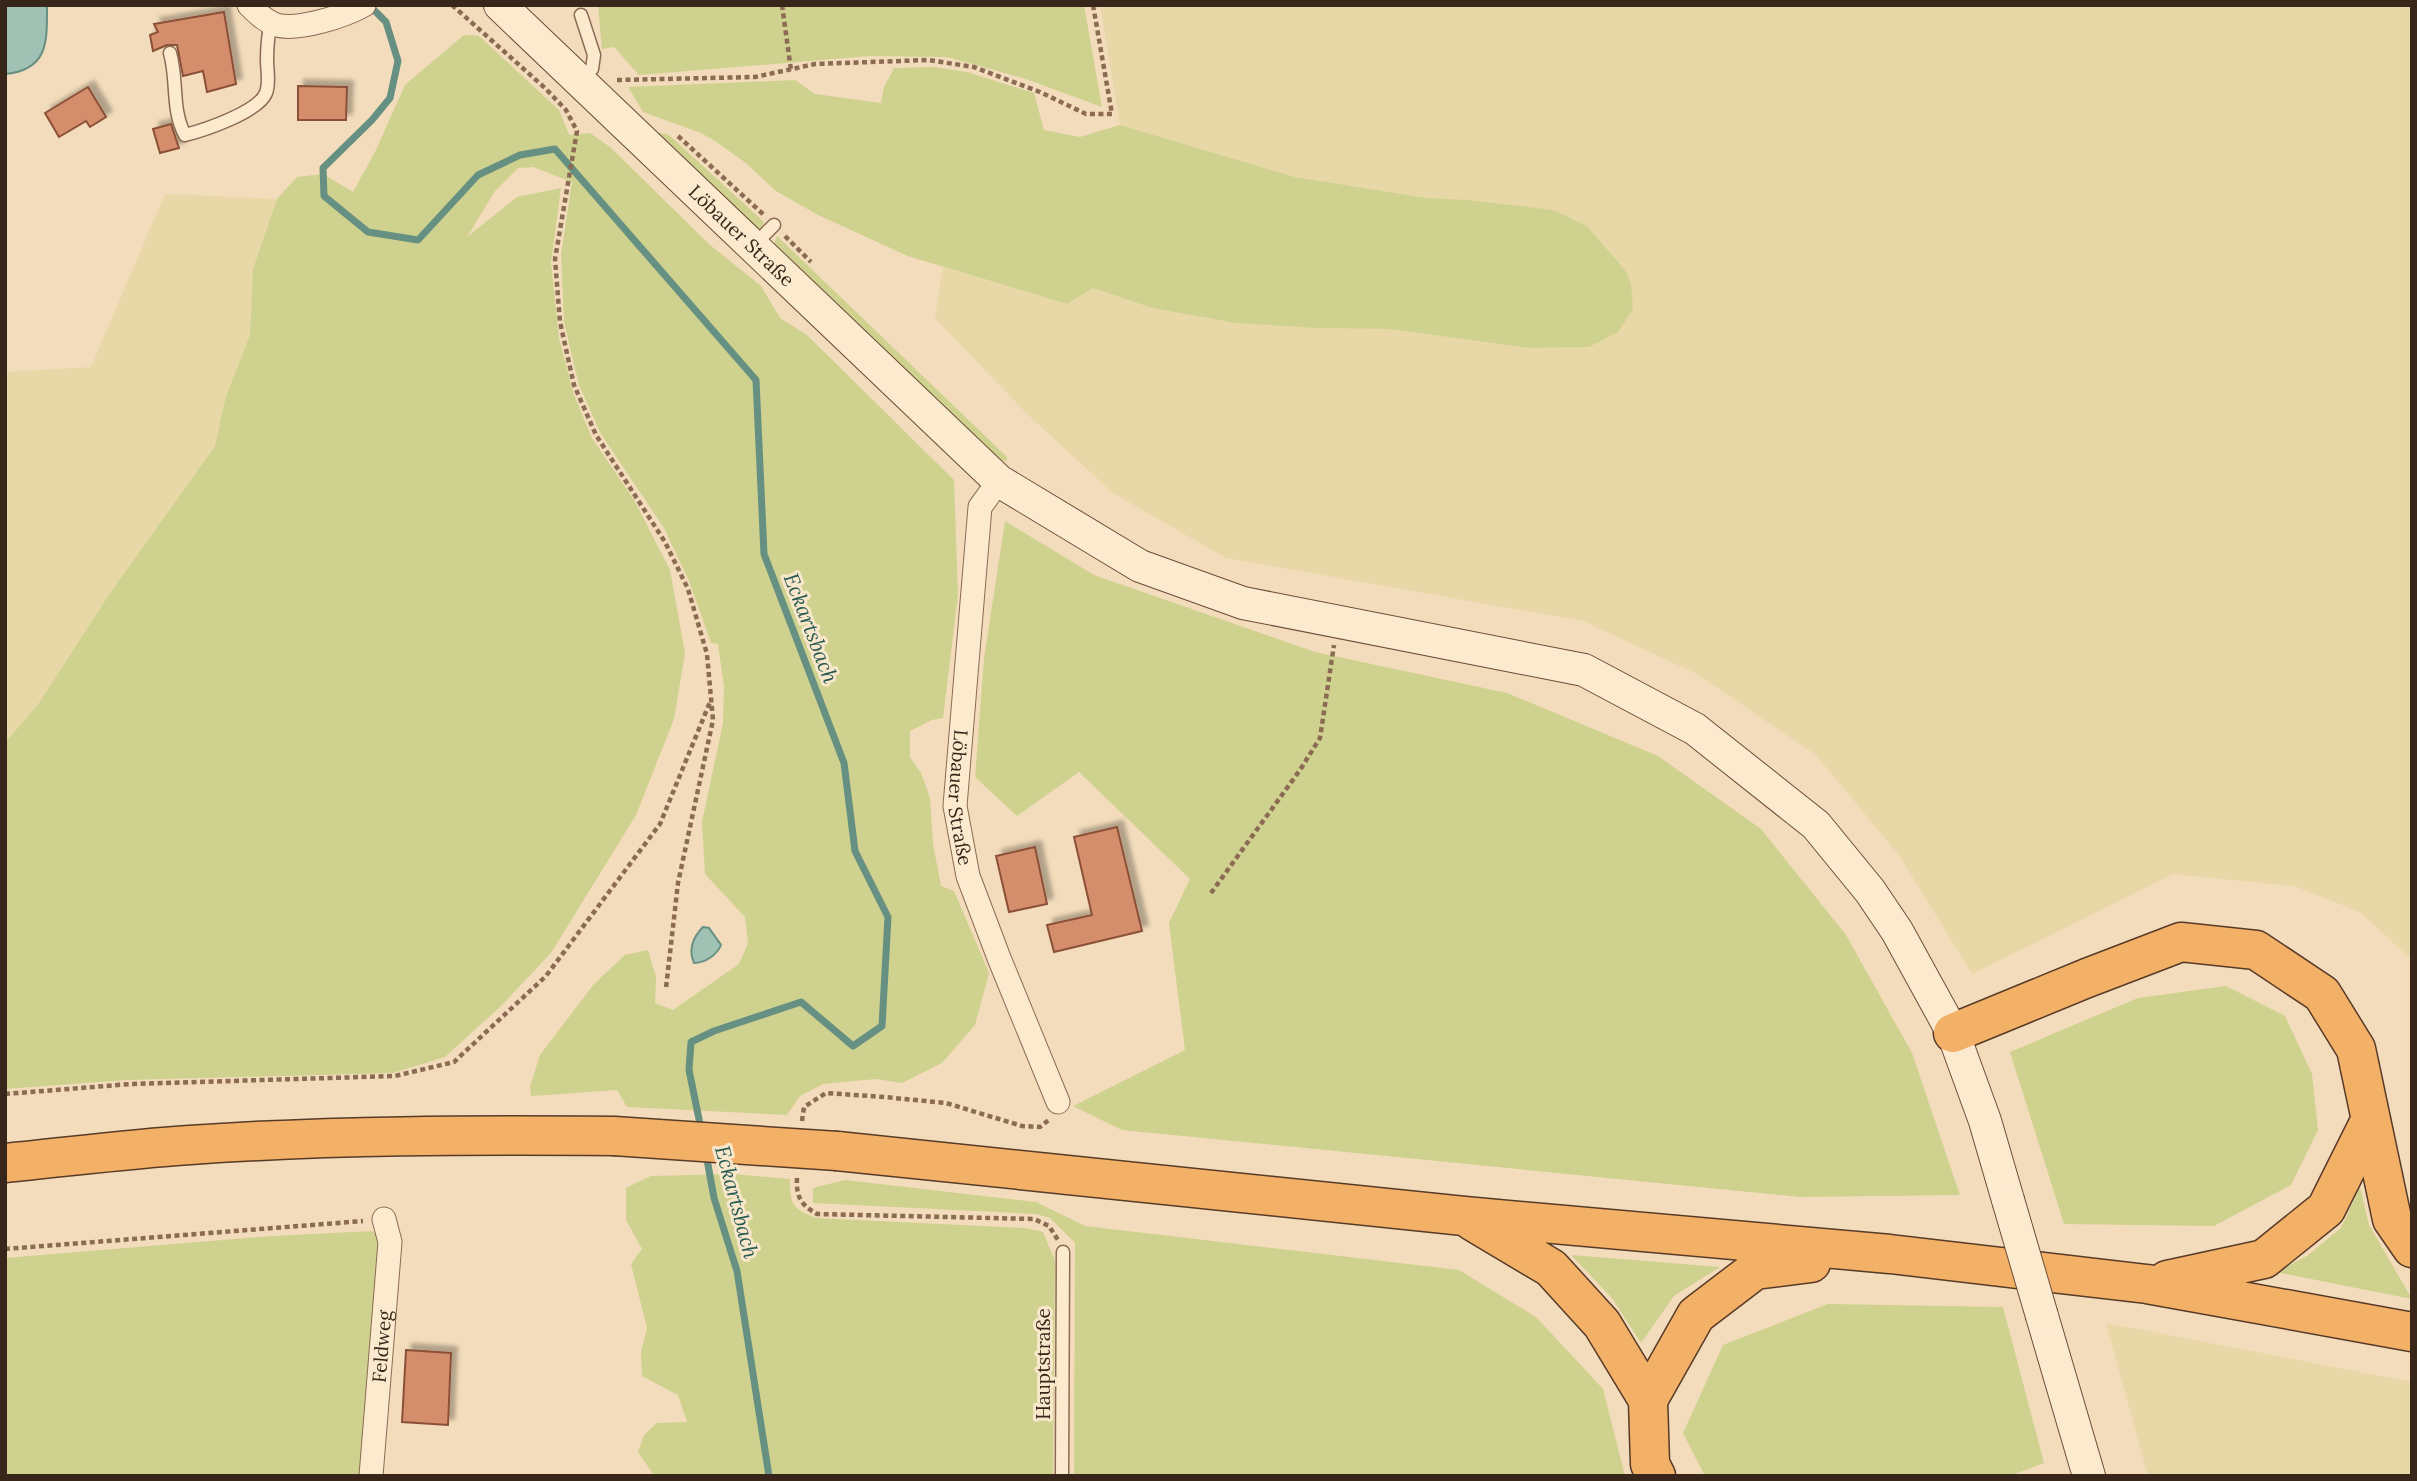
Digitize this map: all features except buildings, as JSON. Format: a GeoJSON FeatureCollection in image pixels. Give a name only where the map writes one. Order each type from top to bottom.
{"type":"FeatureCollection","features":[{"type":"Feature","properties":{"kind":"highway"},"geometry":{"type":"LineString","coordinates":[[1953,1033],[2180,943],[2256,950],[2322,994],[2356,1049],[2392,1219],[2412,1248]]}},
{"type":"Feature","properties":{"kind":"highway"},"geometry":{"type":"LineString","coordinates":[[2147,1284],[2264,1259],[2326,1209],[2370,1121]]}},
{"type":"Feature","properties":{"kind":"highway"},"geometry":{"type":"LineString","coordinates":[[5,1163],[190,1145],[425,1135],[614,1136],[837,1151],[1464,1216],[1890,1254],[2147,1284],[2412,1332]]}},
{"type":"Feature","properties":{"kind":"highway"},"geometry":{"type":"LineString","coordinates":[[1464,1216],[1551,1268],[1602,1324],[1648,1400],[1650,1464],[1656,1476]]}},
{"type":"Feature","properties":{"kind":"highway"},"geometry":{"type":"LineString","coordinates":[[1648,1400],[1696,1315],[1755,1270],[1890,1254]]}},
{"type":"Feature","properties":{"kind":"main road","name":"Löbauer Straße"},"geometry":{"type":"LineString","coordinates":[[500,5],[991,474]]}},
{"type":"Feature","properties":{"kind":"main road"},"geometry":{"type":"LineString","coordinates":[[991,474],[1140,566],[1243,603],[1584,670],[1695,729],[1816,825],[1870,891],[1897,931],[1953,1033],[1985,1121],[2089,1476]]}},
{"type":"Feature","properties":{"kind":"street"},"geometry":{"type":"LineString","coordinates":[[249,5],[271,22],[290,27],[355,10]]}},
{"type":"Feature","properties":{"kind":"street","name":"Löbauer Straße"},"geometry":{"type":"LineString","coordinates":[[991,474],[980,507],[955,806],[968,876],[1058,1102]]}},
{"type":"Feature","properties":{"kind":"street","name":"Feldweg"},"geometry":{"type":"LineString","coordinates":[[371,1476],[390,1242],[384,1220]]}},
{"type":"Feature","properties":{"kind":"lane"},"geometry":{"type":"LineString","coordinates":[[577,80],[592,69],[594,55],[581,15]]}},
{"type":"Feature","properties":{"kind":"lane"},"geometry":{"type":"LineString","coordinates":[[170,53],[176,78],[174,101],[185,135],[252,108],[261,101],[268,81],[267,41],[271,22]]}},
{"type":"Feature","properties":{"kind":"lane"},"geometry":{"type":"LineString","coordinates":[[752,247],[774,225]]}},
{"type":"Feature","properties":{"kind":"lane","name":"Hauptstraße"},"geometry":{"type":"LineString","coordinates":[[1062,1476],[1063,1252]]}},
{"type":"Feature","properties":{"kind":"path"},"geometry":{"type":"LineString","coordinates":[[452,5],[545,88],[566,110],[577,131],[555,259],[560,322],[574,385],[596,436],[665,542],[688,589],[707,654],[713,720],[678,883],[666,988]]}},
{"type":"Feature","properties":{"kind":"path"},"geometry":{"type":"LineString","coordinates":[[782,5],[791,70]]}},
{"type":"Feature","properties":{"kind":"path"},"geometry":{"type":"LineString","coordinates":[[577,80],[755,77],[816,64],[928,60],[974,67],[1040,92],[1086,114],[1112,114],[1093,5]]}},
{"type":"Feature","properties":{"kind":"path"},"geometry":{"type":"LineString","coordinates":[[1211,893],[1300,771],[1320,738],[1338,620]]}},
{"type":"Feature","properties":{"kind":"path"},"geometry":{"type":"LineString","coordinates":[[5,1094],[131,1084],[395,1076],[453,1062],[546,976],[660,824],[711,699]]}},
{"type":"Feature","properties":{"kind":"path"},"geometry":{"type":"LineString","coordinates":[[802,1117],[804,1107],[826,1093],[946,1103],[1022,1126],[1040,1127],[1047,1124],[1058,1102]]}},
{"type":"Feature","properties":{"kind":"path"},"geometry":{"type":"LineString","coordinates":[[804,1207],[817,1214],[1034,1219],[1049,1226],[1063,1252]]}},
{"type":"Feature","properties":{"kind":"path"},"geometry":{"type":"LineString","coordinates":[[5,1249],[384,1220]]}},
{"type":"Feature","properties":{"kind":"shaded area"},"geometry":{"type":"Polygon","coordinates":[[[5,5],[47,5],[47,18],[43,52],[38,60],[30,67],[5,74],[5,5]]]}},
{"type":"Feature","properties":{"kind":"shaded area"},"geometry":{"type":"Polygon","coordinates":[[[1100,5],[2412,5],[2412,960],[2360,912],[2294,886],[2173,874],[1972,974],[1899,855],[1816,755],[1697,674],[1583,621],[1226,558],[1113,493],[1027,414],[935,318],[943,267],[1067,304],[1093,288],[1152,308],[1236,323],[1389,329],[1529,348],[1589,347],[1631,283],[1625,270],[1587,226],[1468,200],[1427,198],[1295,177],[1120,125],[1100,5]]]}},
{"type":"Feature","properties":{"kind":"shaded area"},"geometry":{"type":"Polygon","coordinates":[[[165,194],[277,199],[253,269],[250,335],[226,396],[215,446],[110,593],[39,703],[5,743],[5,372],[91,367],[165,194]]]}},
{"type":"Feature","properties":{"kind":"shaded area"},"geometry":{"type":"Polygon","coordinates":[[[703,927],[709,928],[721,945],[710,958],[694,963],[692,944],[703,927]]]}},
{"type":"Feature","properties":{"kind":"shaded area"},"geometry":{"type":"Polygon","coordinates":[[[2106,1323],[2412,1382],[2412,1476],[2148,1476],[2106,1323]]]}},
{"type":"Feature","properties":{"kind":"green space"},"geometry":{"type":"Polygon","coordinates":[[[598,5],[1084,5],[1102,107],[1026,79],[947,57],[870,56],[639,75],[614,47],[602,49],[598,5]]]}},
{"type":"Feature","properties":{"kind":"green space"},"geometry":{"type":"Polygon","coordinates":[[[464,35],[479,36],[559,110],[569,135],[590,133],[610,147],[710,245],[761,286],[780,318],[807,335],[954,480],[958,595],[943,718],[932,720],[910,731],[910,757],[921,773],[930,798],[933,844],[941,886],[954,891],[989,973],[975,1025],[942,1063],[902,1083],[876,1079],[823,1084],[800,1096],[787,1115],[627,1107],[617,1090],[531,1096],[530,1087],[540,1055],[594,984],[625,955],[648,950],[656,977],[655,1003],[673,1010],[739,964],[748,943],[745,917],[705,874],[702,822],[723,723],[724,687],[718,644],[711,643],[689,581],[664,528],[601,434],[579,385],[564,322],[561,254],[572,182],[533,167],[518,168],[495,191],[467,237],[517,197],[561,188],[551,263],[559,338],[574,395],[592,438],[634,500],[670,570],[685,653],[674,719],[636,815],[551,953],[500,1007],[445,1057],[393,1073],[126,1080],[5,1089],[5,743],[39,703],[110,593],[215,446],[226,396],[250,335],[253,269],[277,199],[297,177],[323,174],[353,192],[376,150],[405,85],[464,35]]]}},
{"type":"Feature","properties":{"kind":"green space"},"geometry":{"type":"Polygon","coordinates":[[[933,67],[967,72],[1034,93],[1044,130],[1080,137],[1120,125],[1295,177],[1427,198],[1553,210],[1587,226],[1625,270],[1631,283],[1633,309],[1618,332],[1589,347],[1529,348],[1389,329],[1236,323],[1152,308],[1093,288],[1067,304],[908,256],[818,215],[776,191],[746,163],[715,141],[701,133],[643,112],[628,87],[795,80],[815,94],[881,103],[884,87],[894,68],[933,67]]]}},
{"type":"Feature","properties":{"kind":"green space"},"geometry":{"type":"Polygon","coordinates":[[[651,131],[669,135],[764,222],[762,227],[757,229],[651,131]]]}},
{"type":"Feature","properties":{"kind":"green space"},"geometry":{"type":"Polygon","coordinates":[[[777,236],[1007,457],[1007,461],[999,460],[776,249],[774,244],[777,236]]]}},
{"type":"Feature","properties":{"kind":"green space"},"geometry":{"type":"Polygon","coordinates":[[[1005,521],[1094,575],[1315,652],[1507,693],[1658,756],[1761,829],[1846,935],[1912,1053],[1960,1195],[1801,1197],[1122,1130],[1073,1106],[1185,1050],[1169,923],[1190,879],[1079,772],[1017,816],[975,777],[984,659],[1005,521]]]}},
{"type":"Feature","properties":{"kind":"green space"},"geometry":{"type":"Polygon","coordinates":[[[2226,986],[2285,1016],[2312,1074],[2318,1130],[2291,1185],[2214,1226],[2064,1224],[2010,1052],[2138,998],[2226,986]]]}},
{"type":"Feature","properties":{"kind":"green space"},"geometry":{"type":"Polygon","coordinates":[[[733,1174],[790,1179],[794,1204],[802,1212],[816,1218],[1025,1228],[1043,1232],[1055,1261],[1053,1476],[653,1474],[638,1452],[644,1435],[657,1423],[687,1422],[678,1395],[642,1376],[641,1352],[647,1328],[631,1264],[642,1249],[626,1220],[626,1188],[651,1176],[733,1174]]]}},
{"type":"Feature","properties":{"kind":"green space"},"geometry":{"type":"Polygon","coordinates":[[[845,1180],[1036,1202],[1085,1226],[1459,1270],[1536,1317],[1603,1389],[1625,1476],[1074,1476],[1075,1243],[1050,1218],[1036,1214],[813,1203],[813,1188],[845,1180]]]}},
{"type":"Feature","properties":{"kind":"green space"},"geometry":{"type":"Polygon","coordinates":[[[2360,1187],[2369,1225],[2412,1299],[2276,1272],[2307,1256],[2341,1228],[2360,1187]]]}},
{"type":"Feature","properties":{"kind":"green space"},"geometry":{"type":"Polygon","coordinates":[[[373,1231],[381,1242],[361,1476],[5,1476],[5,1258],[272,1236],[373,1231]]]}},
{"type":"Feature","properties":{"kind":"green space"},"geometry":{"type":"Polygon","coordinates":[[[1571,1255],[1720,1267],[1674,1296],[1641,1343],[1612,1298],[1571,1255]]]}},
{"type":"Feature","properties":{"kind":"green space"},"geometry":{"type":"Polygon","coordinates":[[[1828,1304],[2003,1307],[2044,1463],[2009,1476],[1705,1476],[1683,1433],[1723,1345],[1828,1304]]]}},
{"type":"Feature","properties":{"kind":"waterway","name":"Eckartsbach"},"geometry":{"type":"LineString","coordinates":[[369,5],[386,22],[398,61],[390,98],[372,120],[323,168],[324,196],[368,232],[418,240],[478,175],[520,155],[555,149],[756,380],[764,554],[844,763],[855,851],[888,917],[882,1026],[853,1046],[801,1002],[714,1031],[691,1042],[689,1070],[701,1129]]}},
{"type":"Feature","properties":{"kind":"waterway","name":"Eckartsbach"},"geometry":{"type":"LineString","coordinates":[[706,1154],[714,1198],[737,1271],[769,1476]]}}]}
